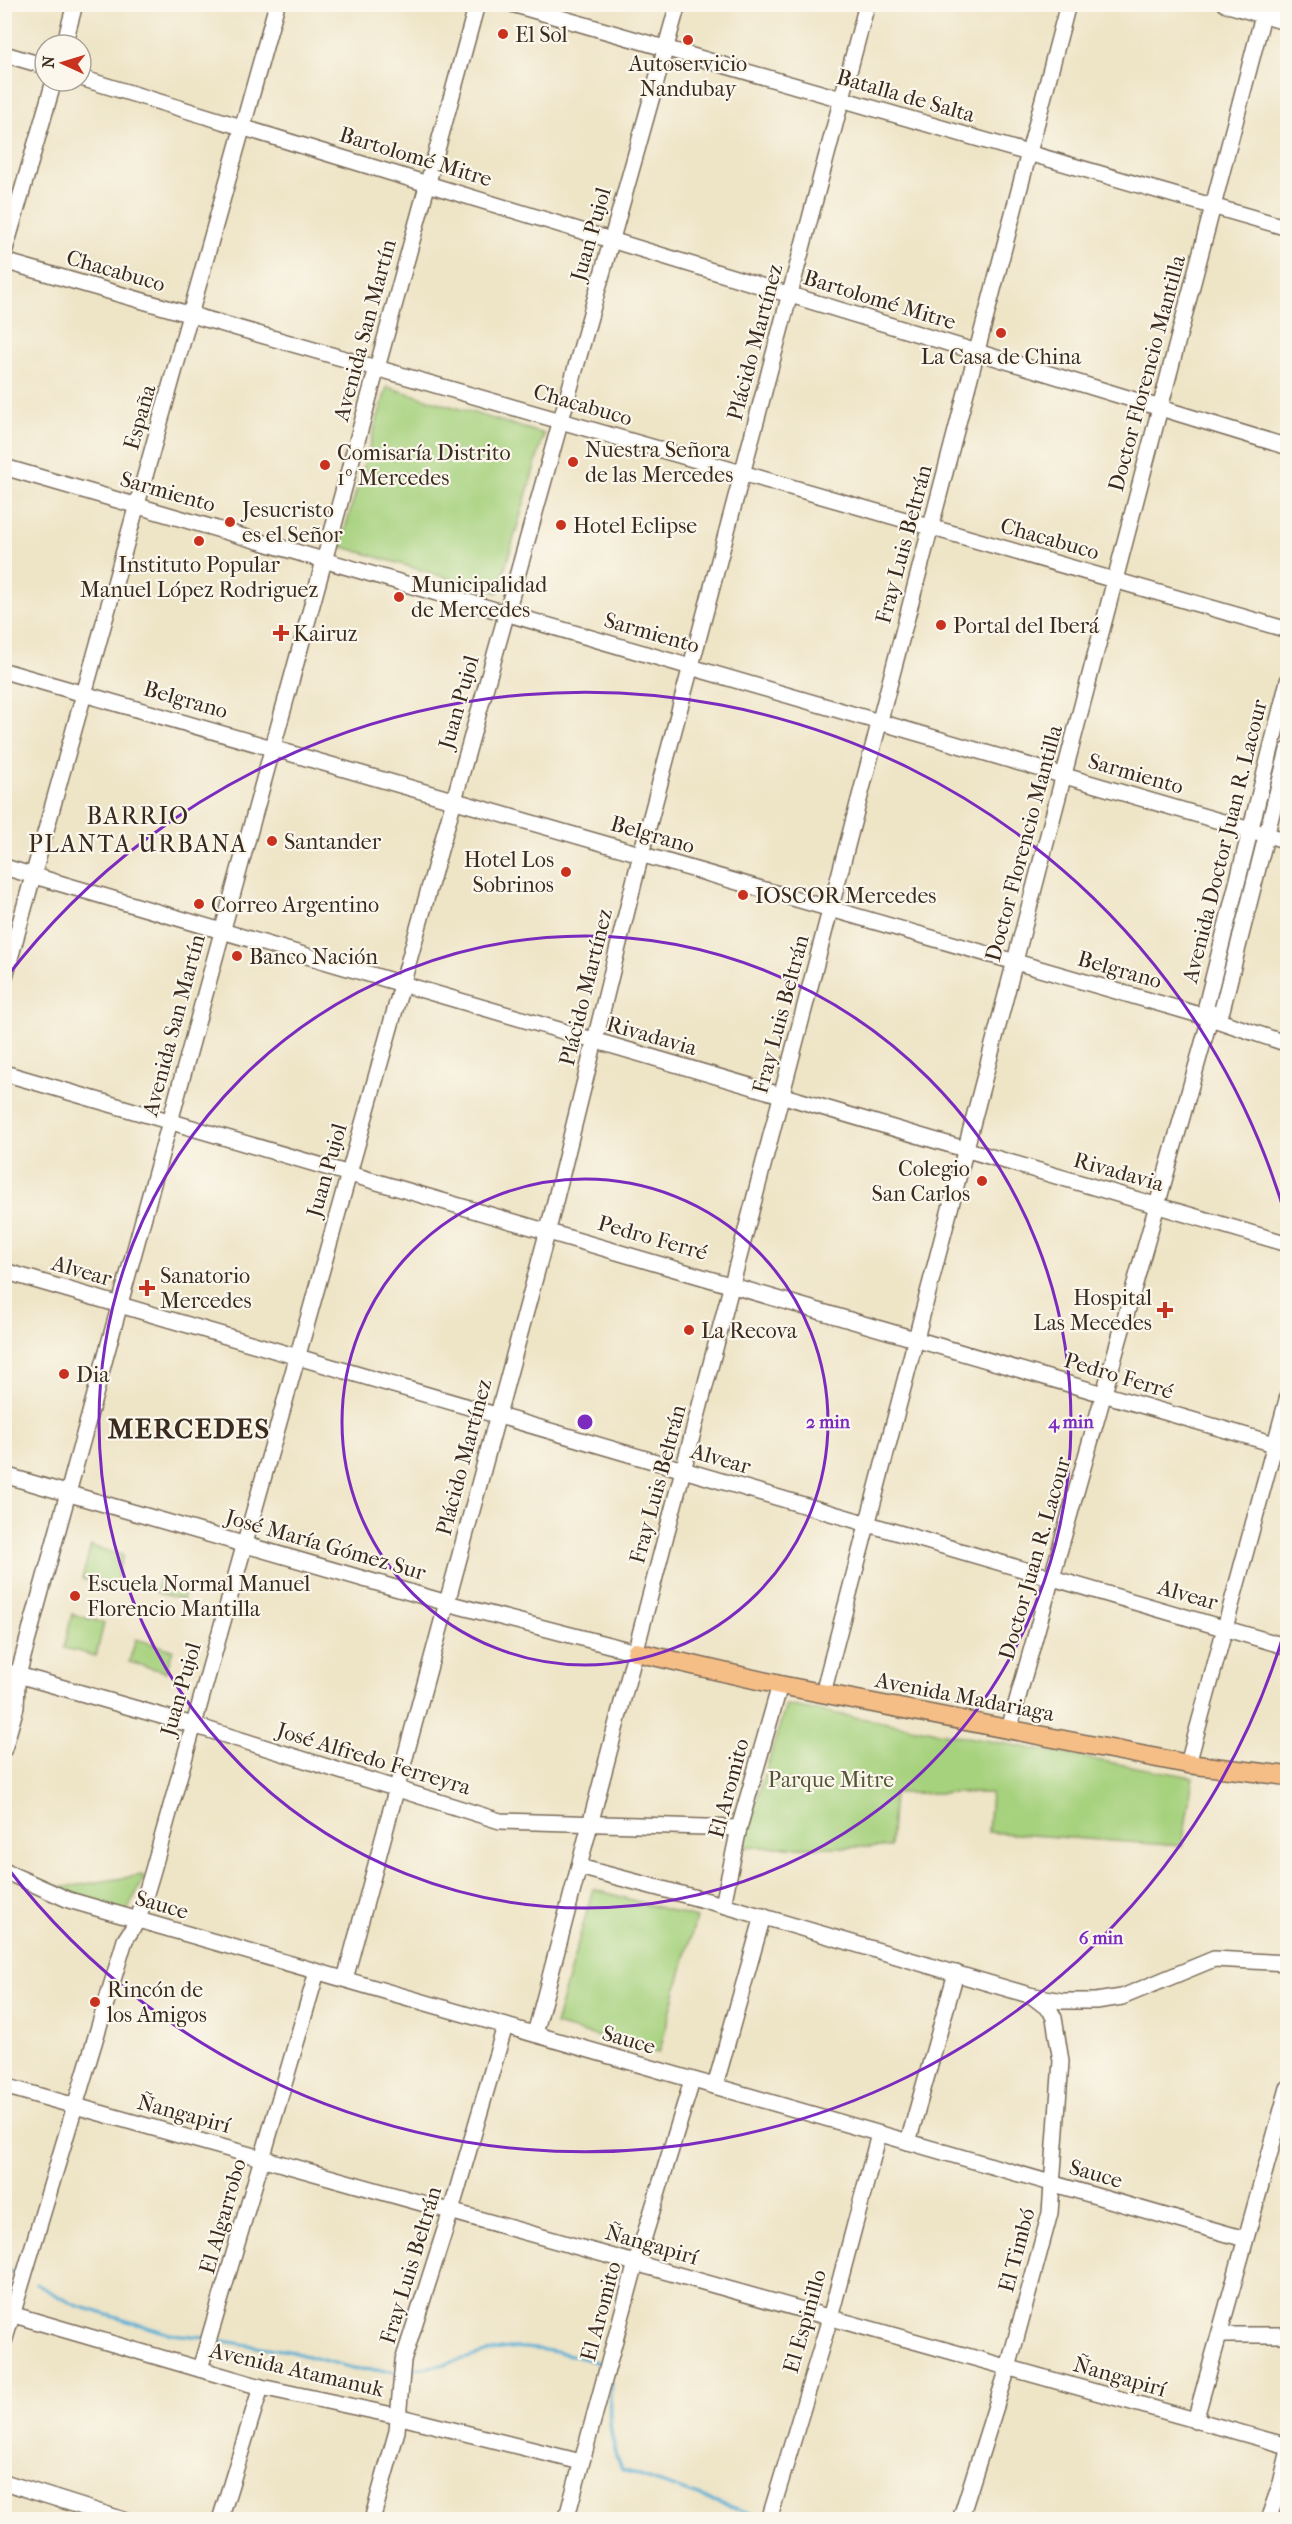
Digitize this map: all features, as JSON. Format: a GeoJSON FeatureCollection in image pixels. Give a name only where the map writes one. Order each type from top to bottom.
{"type":"FeatureCollection","features":[{"type":"Feature","properties":{"kind":"main road","name":"Avenida Madariaga"},"geometry":{"type":"LineString","coordinates":[[636,1652],[780,1685],[1188,1764],[1287,1776]]}},
{"type":"Feature","properties":{"kind":"street"},"geometry":{"type":"LineString","coordinates":[[67,33],[75,4]]}},
{"type":"Feature","properties":{"kind":"street","name":"España"},"geometry":{"type":"LineString","coordinates":[[4,980],[277,4]]}},
{"type":"Feature","properties":{"kind":"street","name":"Avenida San Martín"},"geometry":{"type":"LineString","coordinates":[[4,1703],[11,1673],[68,1493],[477,4]]}},
{"type":"Feature","properties":{"kind":"street","name":"Batalla de Salta"},"geometry":{"type":"LineString","coordinates":[[512,4],[1287,228]]}},
{"type":"Feature","properties":{"kind":"street","name":"Juan Pujol"},"geometry":{"type":"LineString","coordinates":[[4,2342],[8,2313],[75,2106],[125,1940],[138,1920],[678,4]]}},
{"type":"Feature","properties":{"kind":"street","name":"Plácido Martínez"},"geometry":{"type":"LineString","coordinates":[[345,1979],[548,1230],[641,854],[867,4]]}},
{"type":"Feature","properties":{"kind":"street","name":"Fray Luis Beltrán"},"geometry":{"type":"LineString","coordinates":[[535,2034],[1068,4]]}},
{"type":"Feature","properties":{"kind":"street"},"geometry":{"type":"LineString","coordinates":[[1225,4],[1265,10],[1287,22]]}},
{"type":"Feature","properties":{"kind":"street","name":"Doctor Florencio Mantilla"},"geometry":{"type":"LineString","coordinates":[[823,1693],[1265,10]]}},
{"type":"Feature","properties":{"kind":"street"},"geometry":{"type":"LineString","coordinates":[[4,54],[33,62]]}},
{"type":"Feature","properties":{"kind":"street","name":"Bartolomé Mitre"},"geometry":{"type":"LineString","coordinates":[[93,82],[1287,447]]}},
{"type":"Feature","properties":{"kind":"street"},"geometry":{"type":"LineString","coordinates":[[4,253],[51,93]]}},
{"type":"Feature","properties":{"kind":"street","name":"Chacabuco"},"geometry":{"type":"LineString","coordinates":[[4,261],[1287,630]]}},
{"type":"Feature","properties":{"kind":"street","name":"Sarmiento"},"geometry":{"type":"LineString","coordinates":[[4,467],[1287,841]]}},
{"type":"Feature","properties":{"kind":"street","name":"Belgrano"},"geometry":{"type":"LineString","coordinates":[[4,670],[1210,1018],[1287,1044]]}},
{"type":"Feature","properties":{"kind":"street","name":"Avenida Doctor Juan R. Lacour"},"geometry":{"type":"LineString","coordinates":[[1287,681],[1206,1006],[1210,1018],[1222,1010],[1287,750]]}},
{"type":"Feature","properties":{"kind":"street","name":"Rivadavia"},"geometry":{"type":"LineString","coordinates":[[4,867],[1287,1244]]}},
{"type":"Feature","properties":{"kind":"street","name":"Doctor Juan R. Lacour"},"geometry":{"type":"LineString","coordinates":[[1009,1729],[1210,1018]]}},
{"type":"Feature","properties":{"kind":"street","name":"Pedro Ferré"},"geometry":{"type":"LineString","coordinates":[[4,1072],[1281,1446]]}},
{"type":"Feature","properties":{"kind":"street","name":"Alvear"},"geometry":{"type":"LineString","coordinates":[[4,1271],[1287,1647]]}},
{"type":"Feature","properties":{"kind":"street"},"geometry":{"type":"LineString","coordinates":[[1188,1764],[1223,1628],[1281,1446],[1287,1396]]}},
{"type":"Feature","properties":{"kind":"street","name":"José María Gómez Sur"},"geometry":{"type":"LineString","coordinates":[[4,1475],[447,1603],[636,1652]]}},
{"type":"Feature","properties":{"kind":"street","name":"Avenida San Martín"},"geometry":{"type":"LineString","coordinates":[[4,1749],[16,1707],[11,1673]]}},
{"type":"Feature","properties":{"kind":"street","name":"José Alfredo Ferreyra"},"geometry":{"type":"LineString","coordinates":[[11,1673],[193,1725],[500,1821],[739,1828]]}},
{"type":"Feature","properties":{"kind":"street","name":"El Aromito"},"geometry":{"type":"LineString","coordinates":[[723,1905],[739,1828],[780,1685]]}},
{"type":"Feature","properties":{"kind":"street"},"geometry":{"type":"LineString","coordinates":[[579,1866],[763,1916],[1029,1995],[1062,2001],[1122,1997],[1214,1959],[1284,1967]]}},
{"type":"Feature","properties":{"kind":"street","name":"Sauce"},"geometry":{"type":"LineString","coordinates":[[4,1871],[69,1900],[1245,2239]]}},
{"type":"Feature","properties":{"kind":"street"},"geometry":{"type":"LineString","coordinates":[[715,2086],[763,1916]]}},
{"type":"Feature","properties":{"kind":"street","name":"El Algarrobo"},"geometry":{"type":"LineString","coordinates":[[200,2369],[317,1972]]}},
{"type":"Feature","properties":{"kind":"street"},"geometry":{"type":"LineString","coordinates":[[908,2142],[956,1973]]}},
{"type":"Feature","properties":{"kind":"street","name":"El Timbó"},"geometry":{"type":"LineString","coordinates":[[960,2520],[1008,2368],[1050,2213],[1054,2184],[1061,2061],[1055,2024],[1050,2010],[1029,1995]]}},
{"type":"Feature","properties":{"kind":"street"},"geometry":{"type":"LineString","coordinates":[[1055,2024],[1061,2013],[1081,2001]]}},
{"type":"Feature","properties":{"kind":"street","name":"Fray Luis Beltrán"},"geometry":{"type":"LineString","coordinates":[[372,2520],[397,2431],[403,2361],[451,2211],[505,2026]]}},
{"type":"Feature","properties":{"kind":"street","name":"El Aromito"},"geometry":{"type":"LineString","coordinates":[[566,2520],[636,2263],[692,2081]]}},
{"type":"Feature","properties":{"kind":"street","name":"Ñangapirí"},"geometry":{"type":"LineString","coordinates":[[4,2086],[1287,2446]]}},
{"type":"Feature","properties":{"kind":"street"},"geometry":{"type":"LineString","coordinates":[[1195,2421],[1287,2088]]}},
{"type":"Feature","properties":{"kind":"street","name":"El Espinillo"},"geometry":{"type":"LineString","coordinates":[[769,2520],[830,2318],[879,2134]]}},
{"type":"Feature","properties":{"kind":"street","name":"Avenida Atamanuk"},"geometry":{"type":"LineString","coordinates":[[8,2313],[261,2387],[397,2416],[582,2462]]}},
{"type":"Feature","properties":{"kind":"street"},"geometry":{"type":"LineString","coordinates":[[1220,2335],[1287,2336]]}},
{"type":"Feature","properties":{"kind":"street"},"geometry":{"type":"LineString","coordinates":[[220,2520],[261,2387]]}},
{"type":"Feature","properties":{"kind":"street"},"geometry":{"type":"LineString","coordinates":[[1268,2520],[1284,2486],[1287,2454]]}},
{"type":"Feature","properties":{"kind":"street"},"geometry":{"type":"LineString","coordinates":[[4,2482],[124,2520]]}},
{"type":"Feature","properties":{"kind":"green space"},"geometry":{"type":"Polygon","coordinates":[[[387,387],[544,434],[498,593],[340,546],[387,387]]]}},
{"type":"Feature","properties":{"kind":"green space"},"geometry":{"type":"Polygon","coordinates":[[[91,1546],[123,1555],[114,1588],[82,1579],[91,1546]]]}},
{"type":"Feature","properties":{"kind":"green space"},"geometry":{"type":"Polygon","coordinates":[[[159,1578],[187,1586],[183,1600],[155,1592],[159,1578]]]}},
{"type":"Feature","properties":{"kind":"green space"},"geometry":{"type":"Polygon","coordinates":[[[72,1614],[104,1623],[96,1656],[64,1648],[72,1614]]]}},
{"type":"Feature","properties":{"kind":"green space"},"geometry":{"type":"Polygon","coordinates":[[[136,1639],[173,1650],[166,1672],[129,1662],[136,1639]]]}},
{"type":"Feature","properties":{"kind":"green space","name":"Parque Mitre"},"geometry":{"type":"Polygon","coordinates":[[[786,1705],[1193,1777],[1182,1846],[988,1832],[991,1793],[894,1793],[890,1847],[742,1847],[786,1705]]]}},
{"type":"Feature","properties":{"kind":"green space"},"geometry":{"type":"Polygon","coordinates":[[[142,1875],[144,1878],[126,1913],[70,1899],[60,1888],[142,1875]]]}},
{"type":"Feature","properties":{"kind":"green space"},"geometry":{"type":"Polygon","coordinates":[[[593,1889],[696,1918],[659,2053],[555,2025],[593,1889]]]}},
{"type":"Feature","properties":{"kind":"waterway"},"geometry":{"type":"LineString","coordinates":[[4,2266],[15,2275]]}},
{"type":"Feature","properties":{"kind":"waterway"},"geometry":{"type":"LineString","coordinates":[[36,2284],[75,2305],[170,2334],[203,2337]]}},
{"type":"Feature","properties":{"kind":"waterway"},"geometry":{"type":"LineString","coordinates":[[217,2340],[288,2351],[357,2369],[393,2371]]}},
{"type":"Feature","properties":{"kind":"waterway"},"geometry":{"type":"LineString","coordinates":[[410,2369],[512,2348],[552,2351],[602,2364]]}},
{"type":"Feature","properties":{"kind":"waterway"},"geometry":{"type":"LineString","coordinates":[[611,2383],[610,2427],[622,2470],[764,2518]]}},
{"type":"Feature","properties":{"kind":"place","name":"El Sol"},"geometry":{"type":"Point","coordinates":[503,34]}},
{"type":"Feature","properties":{"kind":"place","name":"Autoservicio Nandubay"},"geometry":{"type":"Point","coordinates":[688,40]}},
{"type":"Feature","properties":{"kind":"place","name":"La Casa de China"},"geometry":{"type":"Point","coordinates":[1001,333]}},
{"type":"Feature","properties":{"kind":"place","name":"Nuestra Señora de las Mercedes"},"geometry":{"type":"Point","coordinates":[573,462]}},
{"type":"Feature","properties":{"kind":"place","name":"Comisaría Distrito 1º Mercedes"},"geometry":{"type":"Point","coordinates":[325,465]}},
{"type":"Feature","properties":{"kind":"place","name":"Jesucristo es el Señor"},"geometry":{"type":"Point","coordinates":[230,522]}},
{"type":"Feature","properties":{"kind":"place","name":"Hotel Eclipse"},"geometry":{"type":"Point","coordinates":[561,525]}},
{"type":"Feature","properties":{"kind":"place","name":"Instituto Popular Manuel López Rodriguez"},"geometry":{"type":"Point","coordinates":[199,541]}},
{"type":"Feature","properties":{"kind":"place","name":"Municipalidad de Mercedes"},"geometry":{"type":"Point","coordinates":[399,597]}},
{"type":"Feature","properties":{"kind":"place","name":"Portal del Iberá"},"geometry":{"type":"Point","coordinates":[941,625]}},
{"type":"Feature","properties":{"kind":"place","name":"Kairuz"},"geometry":{"type":"Point","coordinates":[281,633]}},
{"type":"Feature","properties":{"kind":"place","name":"Santander"},"geometry":{"type":"Point","coordinates":[272,841]}},
{"type":"Feature","properties":{"kind":"place","name":"Hotel Los Sobrinos"},"geometry":{"type":"Point","coordinates":[566,872]}},
{"type":"Feature","properties":{"kind":"place","name":"IOSCOR Mercedes"},"geometry":{"type":"Point","coordinates":[743,895]}},
{"type":"Feature","properties":{"kind":"place","name":"Correo Argentino"},"geometry":{"type":"Point","coordinates":[199,904]}},
{"type":"Feature","properties":{"kind":"place","name":"Banco Nación"},"geometry":{"type":"Point","coordinates":[237,956]}},
{"type":"Feature","properties":{"kind":"place","name":"Colegio San Carlos"},"geometry":{"type":"Point","coordinates":[982,1181]}},
{"type":"Feature","properties":{"kind":"place","name":"Sanatorio Mercedes"},"geometry":{"type":"Point","coordinates":[147,1288]}},
{"type":"Feature","properties":{"kind":"place","name":"Hospital Las Mecedes"},"geometry":{"type":"Point","coordinates":[1165,1310]}},
{"type":"Feature","properties":{"kind":"place","name":"La Recova"},"geometry":{"type":"Point","coordinates":[689,1330]}},
{"type":"Feature","properties":{"kind":"place","name":"Dia"},"geometry":{"type":"Point","coordinates":[64,1374]}},
{"type":"Feature","properties":{"kind":"place","name":"Escuela Normal Manuel Florencio Mantilla"},"geometry":{"type":"Point","coordinates":[75,1596]}},
{"type":"Feature","properties":{"kind":"place","name":"Rincón de los Amigos"},"geometry":{"type":"Point","coordinates":[95,2002]}},
{"type":"Feature","properties":{"kind":"district","name":"BARRIO PLANTA URBANA"},"geometry":{"type":"Point","coordinates":[138,830]}},
{"type":"Feature","properties":{"kind":"district","name":"MERCEDES"},"geometry":{"type":"Point","coordinates":[189,1428]}}]}
